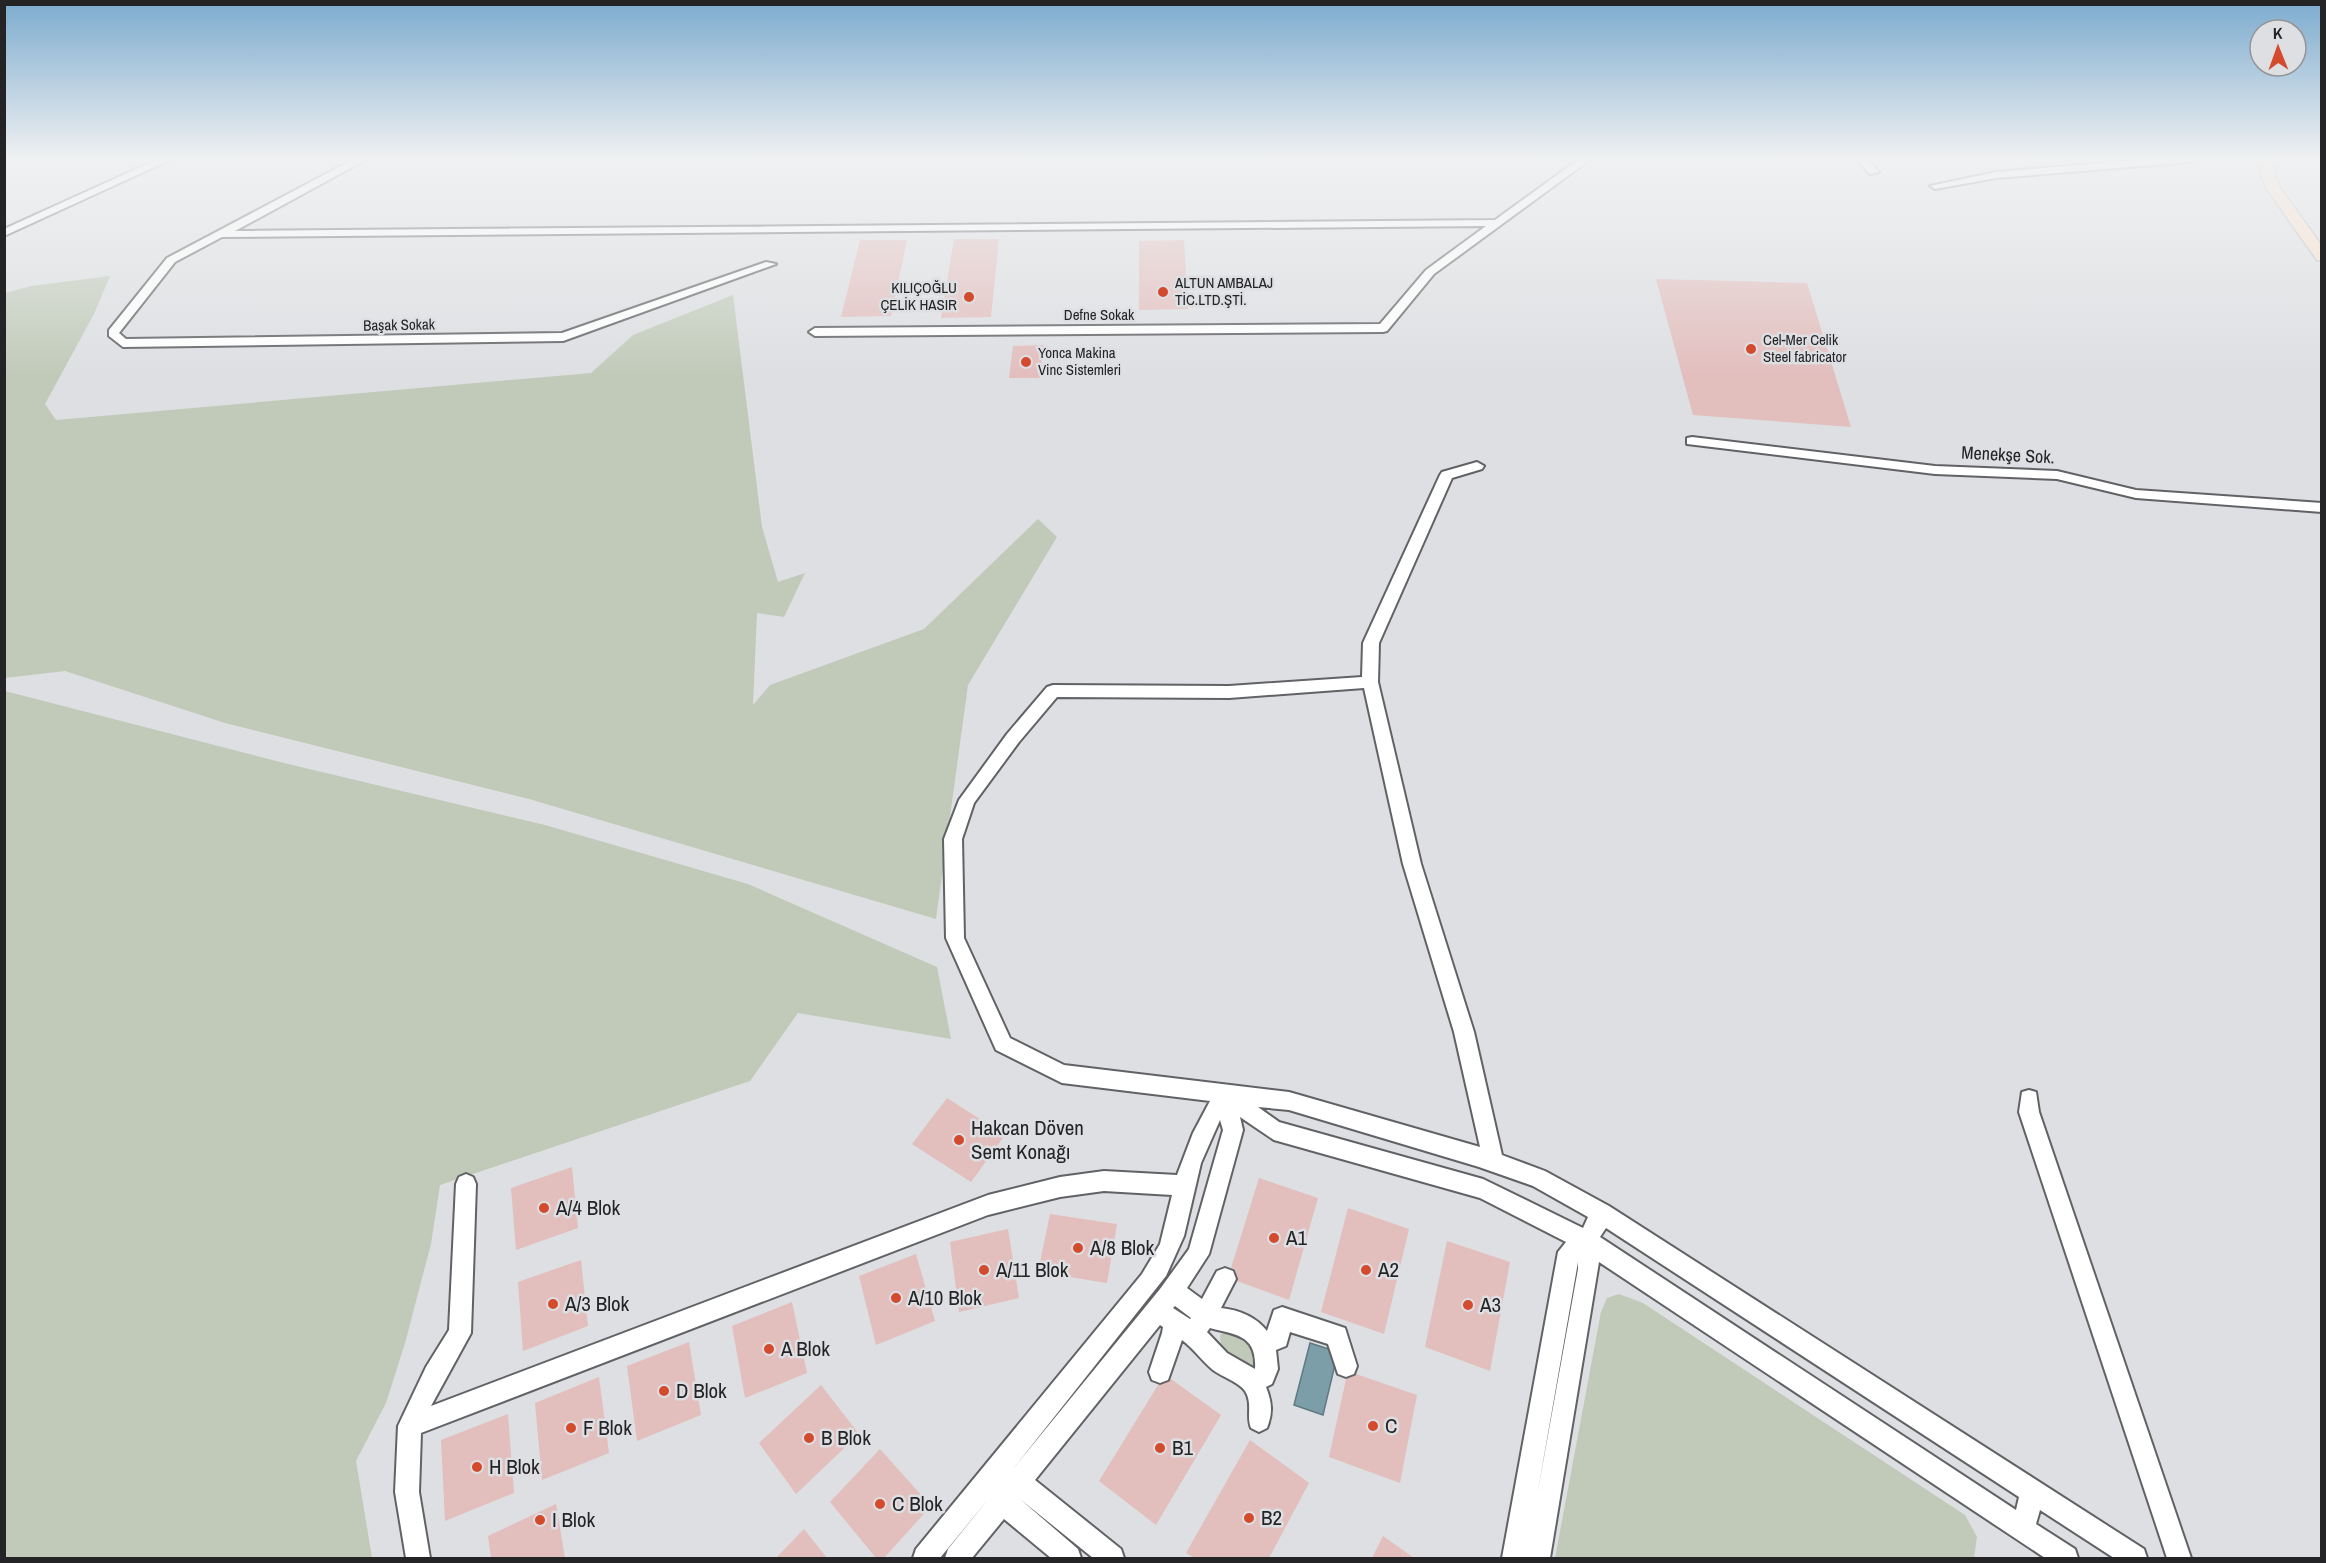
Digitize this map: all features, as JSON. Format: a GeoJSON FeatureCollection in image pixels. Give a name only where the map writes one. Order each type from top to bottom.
{"type":"FeatureCollection","features":[{"type":"Feature","properties":{"kind":"main road"},"geometry":{"type":"LineString","coordinates":[[2304,232],[2322,257]]}},
{"type":"Feature","properties":{"kind":"street"},"geometry":{"type":"LineString","coordinates":[[220,234],[224,232]]}},
{"type":"Feature","properties":{"kind":"street"},"geometry":{"type":"LineString","coordinates":[[220,234],[459,232]]}},
{"type":"Feature","properties":{"kind":"street","name":"Defne Sokak"},"geometry":{"type":"LineString","coordinates":[[815,332],[1383,328],[1430,272],[1485,232]]}},
{"type":"Feature","properties":{"kind":"street","name":"Başak Sokak"},"geometry":{"type":"LineString","coordinates":[[220,234],[171,260],[113,333],[123,344],[562,337],[770,264]]}},
{"type":"Feature","properties":{"kind":"street","name":"Menekşe Sok."},"geometry":{"type":"LineString","coordinates":[[1692,441],[1935,470],[2056,475],[2136,494],[2322,507]]}},
{"type":"Feature","properties":{"kind":"street"},"geometry":{"type":"LineString","coordinates":[[1476,466],[1447,476],[1371,643],[1370,682],[1412,864],[1464,1032],[1493,1162]]}},
{"type":"Feature","properties":{"kind":"street"},"geometry":{"type":"LineString","coordinates":[[1370,682],[1229,692],[1053,691],[1012,738],[967,801],[953,839],[955,938],[1003,1044],[1062,1074],[1289,1101],[1493,1162],[1538,1178],[1602,1213],[2134,1558]]}},
{"type":"Feature","properties":{"kind":"street"},"geometry":{"type":"LineString","coordinates":[[957,1558],[1003,1502],[1007,1479],[1167,1256],[1174,1239],[1184,1186],[1207,1123],[1224,1095]]}},
{"type":"Feature","properties":{"kind":"street"},"geometry":{"type":"LineString","coordinates":[[1224,1095],[1274,1130],[1483,1189],[1587,1241],[2066,1558]]}},
{"type":"Feature","properties":{"kind":"street"},"geometry":{"type":"LineString","coordinates":[[925,1558],[1007,1479],[1166,1315],[1173,1292],[1198,1254],[1233,1130],[1224,1095]]}},
{"type":"Feature","properties":{"kind":"street"},"geometry":{"type":"LineString","coordinates":[[2029,1099],[2029,1112],[2179,1558]]}},
{"type":"Feature","properties":{"kind":"street"},"geometry":{"type":"LineString","coordinates":[[410,1426],[988,1205],[1060,1187],[1104,1180],[1184,1186]]}},
{"type":"Feature","properties":{"kind":"street"},"geometry":{"type":"LineString","coordinates":[[418,1558],[412,1544],[405,1459],[410,1426],[434,1375],[460,1333],[466,1184]]}},
{"type":"Feature","properties":{"kind":"street"},"geometry":{"type":"LineString","coordinates":[[1514,1558],[1569,1252],[1587,1241],[1602,1213]]}},
{"type":"Feature","properties":{"kind":"street"},"geometry":{"type":"LineString","coordinates":[[1538,1558],[1589,1269],[1587,1241]]}},
{"type":"Feature","properties":{"kind":"street"},"geometry":{"type":"LineString","coordinates":[[1193,1335],[1224,1279]]}},
{"type":"Feature","properties":{"kind":"street"},"geometry":{"type":"LineString","coordinates":[[1173,1292],[1205,1316],[1214,1320],[1227,1319],[1242,1323],[1262,1344],[1267,1355],[1268,1368],[1264,1377],[1253,1382]]}},
{"type":"Feature","properties":{"kind":"street"},"geometry":{"type":"LineString","coordinates":[[1166,1315],[1206,1345],[1219,1361],[1253,1382],[1261,1404],[1259,1420]]}},
{"type":"Feature","properties":{"kind":"street"},"geometry":{"type":"LineString","coordinates":[[1160,1372],[1173,1333],[1166,1315]]}},
{"type":"Feature","properties":{"kind":"street"},"geometry":{"type":"LineString","coordinates":[[1262,1344],[1278,1338],[1282,1318],[1337,1336],[1346,1366]]}},
{"type":"Feature","properties":{"kind":"street"},"geometry":{"type":"LineString","coordinates":[[1007,1479],[1112,1558]]}},
{"type":"Feature","properties":{"kind":"street"},"geometry":{"type":"LineString","coordinates":[[2023,1529],[2032,1492]]}},
{"type":"Feature","properties":{"kind":"street"},"geometry":{"type":"LineString","coordinates":[[1003,1502],[1069,1558]]}},
{"type":"Feature","properties":{"kind":"green space"},"geometry":{"type":"Polygon","coordinates":[[[110,276],[94,314],[45,404],[56,420],[591,373],[633,335],[733,295],[762,527],[778,582],[805,573],[784,617],[757,613],[753,705],[770,685],[924,629],[1038,519],[1057,537],[968,685],[936,919],[529,799],[225,723],[65,671],[5,678],[5,293],[31,286],[110,276]]]}},
{"type":"Feature","properties":{"kind":"green space"},"geometry":{"type":"Polygon","coordinates":[[[5,691],[284,763],[545,825],[748,884],[937,967],[951,1039],[798,1013],[750,1081],[440,1185],[431,1244],[405,1343],[386,1403],[356,1461],[372,1558],[5,1558],[5,691]]]}},
{"type":"Feature","properties":{"kind":"green space"},"geometry":{"type":"Polygon","coordinates":[[[1619,1294],[1643,1303],[1965,1515],[1977,1537],[1974,1558],[1555,1558],[1601,1312],[1607,1298],[1619,1294]]]}},
{"type":"Feature","properties":{"kind":"green space"},"geometry":{"type":"Polygon","coordinates":[[[1235,1328],[1258,1353],[1256,1368],[1245,1368],[1221,1348],[1220,1335],[1235,1328]]]}},
{"type":"Feature","properties":{"kind":"water"},"geometry":{"type":"Polygon","coordinates":[[[1310,1343],[1338,1352],[1323,1415],[1294,1405],[1310,1343]]]}},
{"type":"Feature","properties":{"kind":"building","name":"KILIÇOĞLU ÇELİK HASIR"},"geometry":{"type":"Polygon","coordinates":[[[954,239],[999,239],[991,317],[941,318],[954,239]]]}},
{"type":"Feature","properties":{"kind":"building"},"geometry":{"type":"Polygon","coordinates":[[[860,240],[907,240],[891,316],[841,317],[860,240]]]}},
{"type":"Feature","properties":{"kind":"building","name":"ALTUN AMBALAJ TİC.LTD.ŞTİ."},"geometry":{"type":"Polygon","coordinates":[[[1184,240],[1188,309],[1139,310],[1139,241],[1184,240]]]}},
{"type":"Feature","properties":{"kind":"building","name":"Cel-Mer Celik Steel fabricator"},"geometry":{"type":"Polygon","coordinates":[[[1656,279],[1807,283],[1851,427],[1693,415],[1656,279]]]}},
{"type":"Feature","properties":{"kind":"building","name":"Yonca Makina Vinc Sistemleri"},"geometry":{"type":"Polygon","coordinates":[[[1043,345],[1040,378],[1009,378],[1013,346],[1043,345]]]}},
{"type":"Feature","properties":{"kind":"building","name":"Hakcan Döven Semt Konağı"},"geometry":{"type":"Polygon","coordinates":[[[947,1098],[1005,1135],[971,1182],[912,1144],[947,1098]]]}},
{"type":"Feature","properties":{"kind":"building","name":"A/4 Blok"},"geometry":{"type":"Polygon","coordinates":[[[572,1167],[578,1228],[516,1250],[511,1188],[572,1167]]]}},
{"type":"Feature","properties":{"kind":"building","name":"A1"},"geometry":{"type":"Polygon","coordinates":[[[1259,1178],[1318,1198],[1289,1300],[1237,1281],[1235,1270],[1231,1268],[1259,1178]]]}},
{"type":"Feature","properties":{"kind":"building","name":"A2"},"geometry":{"type":"Polygon","coordinates":[[[1348,1208],[1409,1229],[1384,1334],[1321,1312],[1348,1208]]]}},
{"type":"Feature","properties":{"kind":"building","name":"A/8 Blok"},"geometry":{"type":"Polygon","coordinates":[[[1050,1214],[1117,1224],[1107,1283],[1038,1272],[1050,1214]]]}},
{"type":"Feature","properties":{"kind":"building","name":"A/11 Blok"},"geometry":{"type":"Polygon","coordinates":[[[1008,1229],[1019,1298],[959,1312],[950,1242],[1008,1229]]]}},
{"type":"Feature","properties":{"kind":"building","name":"A3"},"geometry":{"type":"Polygon","coordinates":[[[1447,1241],[1510,1262],[1490,1371],[1425,1347],[1447,1241]]]}},
{"type":"Feature","properties":{"kind":"building","name":"A/10 Blok"},"geometry":{"type":"Polygon","coordinates":[[[916,1254],[935,1321],[876,1345],[859,1276],[916,1254]]]}},
{"type":"Feature","properties":{"kind":"building","name":"A/3 Blok"},"geometry":{"type":"Polygon","coordinates":[[[581,1260],[588,1326],[523,1351],[518,1282],[581,1260]]]}},
{"type":"Feature","properties":{"kind":"building","name":"A Blok"},"geometry":{"type":"Polygon","coordinates":[[[792,1302],[807,1373],[745,1398],[732,1326],[792,1302]]]}},
{"type":"Feature","properties":{"kind":"building","name":"D Blok"},"geometry":{"type":"Polygon","coordinates":[[[689,1342],[701,1415],[637,1441],[627,1366],[689,1342]]]}},
{"type":"Feature","properties":{"kind":"building","name":"C"},"geometry":{"type":"Polygon","coordinates":[[[1356,1374],[1417,1395],[1400,1483],[1329,1457],[1346,1379],[1356,1374]]]}},
{"type":"Feature","properties":{"kind":"building","name":"F Blok"},"geometry":{"type":"Polygon","coordinates":[[[599,1377],[609,1453],[542,1480],[535,1403],[599,1377]]]}},
{"type":"Feature","properties":{"kind":"building","name":"B1"},"geometry":{"type":"Polygon","coordinates":[[[1171,1379],[1221,1415],[1156,1525],[1099,1481],[1158,1385],[1171,1379]]]}},
{"type":"Feature","properties":{"kind":"building","name":"B Blok"},"geometry":{"type":"Polygon","coordinates":[[[821,1385],[859,1434],[796,1494],[759,1443],[821,1385]]]}},
{"type":"Feature","properties":{"kind":"building","name":"H Blok"},"geometry":{"type":"Polygon","coordinates":[[[508,1414],[514,1493],[445,1521],[441,1440],[508,1414]]]}},
{"type":"Feature","properties":{"kind":"building","name":"B2"},"geometry":{"type":"Polygon","coordinates":[[[1250,1440],[1309,1483],[1269,1558],[1194,1558],[1186,1553],[1250,1440]]]}},
{"type":"Feature","properties":{"kind":"building","name":"C Blok"},"geometry":{"type":"Polygon","coordinates":[[[880,1449],[931,1506],[884,1558],[876,1558],[830,1502],[880,1449]]]}},
{"type":"Feature","properties":{"kind":"building","name":"I Blok"},"geometry":{"type":"Polygon","coordinates":[[[556,1504],[565,1558],[491,1558],[488,1536],[556,1504]]]}},
{"type":"Feature","properties":{"kind":"building"},"geometry":{"type":"Polygon","coordinates":[[[804,1529],[827,1558],[776,1558],[804,1529]]]}},
{"type":"Feature","properties":{"kind":"building"},"geometry":{"type":"Polygon","coordinates":[[[1383,1536],[1414,1558],[1372,1558],[1383,1536]]]}},
{"type":"Feature","properties":{"kind":"place","name":"ALTUN AMBALAJ TİC.LTD.ŞTİ."},"geometry":{"type":"Point","coordinates":[1163,292]}},
{"type":"Feature","properties":{"kind":"place","name":"KILIÇOĞLU ÇELİK HASIR"},"geometry":{"type":"Point","coordinates":[969,297]}},
{"type":"Feature","properties":{"kind":"place","name":"Cel-Mer Celik Steel fabricator"},"geometry":{"type":"Point","coordinates":[1751,349]}},
{"type":"Feature","properties":{"kind":"place","name":"Yonca Makina Vinc Sistemleri"},"geometry":{"type":"Point","coordinates":[1026,362]}},
{"type":"Feature","properties":{"kind":"place","name":"Hakcan Döven Semt Konağı"},"geometry":{"type":"Point","coordinates":[959,1140]}},
{"type":"Feature","properties":{"kind":"place","name":"A/4 Blok"},"geometry":{"type":"Point","coordinates":[544,1208]}},
{"type":"Feature","properties":{"kind":"place","name":"A1"},"geometry":{"type":"Point","coordinates":[1274,1238]}},
{"type":"Feature","properties":{"kind":"place","name":"A/8 Blok"},"geometry":{"type":"Point","coordinates":[1078,1248]}},
{"type":"Feature","properties":{"kind":"place","name":"A/11 Blok"},"geometry":{"type":"Point","coordinates":[984,1270]}},
{"type":"Feature","properties":{"kind":"place","name":"A2"},"geometry":{"type":"Point","coordinates":[1366,1270]}},
{"type":"Feature","properties":{"kind":"place","name":"A/10 Blok"},"geometry":{"type":"Point","coordinates":[896,1298]}},
{"type":"Feature","properties":{"kind":"place","name":"A/3 Blok"},"geometry":{"type":"Point","coordinates":[553,1304]}},
{"type":"Feature","properties":{"kind":"place","name":"A3"},"geometry":{"type":"Point","coordinates":[1468,1305]}},
{"type":"Feature","properties":{"kind":"place","name":"A Blok"},"geometry":{"type":"Point","coordinates":[769,1349]}},
{"type":"Feature","properties":{"kind":"place","name":"D Blok"},"geometry":{"type":"Point","coordinates":[664,1391]}},
{"type":"Feature","properties":{"kind":"place","name":"C"},"geometry":{"type":"Point","coordinates":[1373,1426]}},
{"type":"Feature","properties":{"kind":"place","name":"F Blok"},"geometry":{"type":"Point","coordinates":[571,1428]}},
{"type":"Feature","properties":{"kind":"place","name":"B Blok"},"geometry":{"type":"Point","coordinates":[809,1438]}},
{"type":"Feature","properties":{"kind":"place","name":"B1"},"geometry":{"type":"Point","coordinates":[1160,1448]}},
{"type":"Feature","properties":{"kind":"place","name":"H Blok"},"geometry":{"type":"Point","coordinates":[477,1467]}},
{"type":"Feature","properties":{"kind":"place","name":"C Blok"},"geometry":{"type":"Point","coordinates":[880,1504]}},
{"type":"Feature","properties":{"kind":"place","name":"B2"},"geometry":{"type":"Point","coordinates":[1249,1518]}},
{"type":"Feature","properties":{"kind":"place","name":"I Blok"},"geometry":{"type":"Point","coordinates":[540,1520]}}]}
